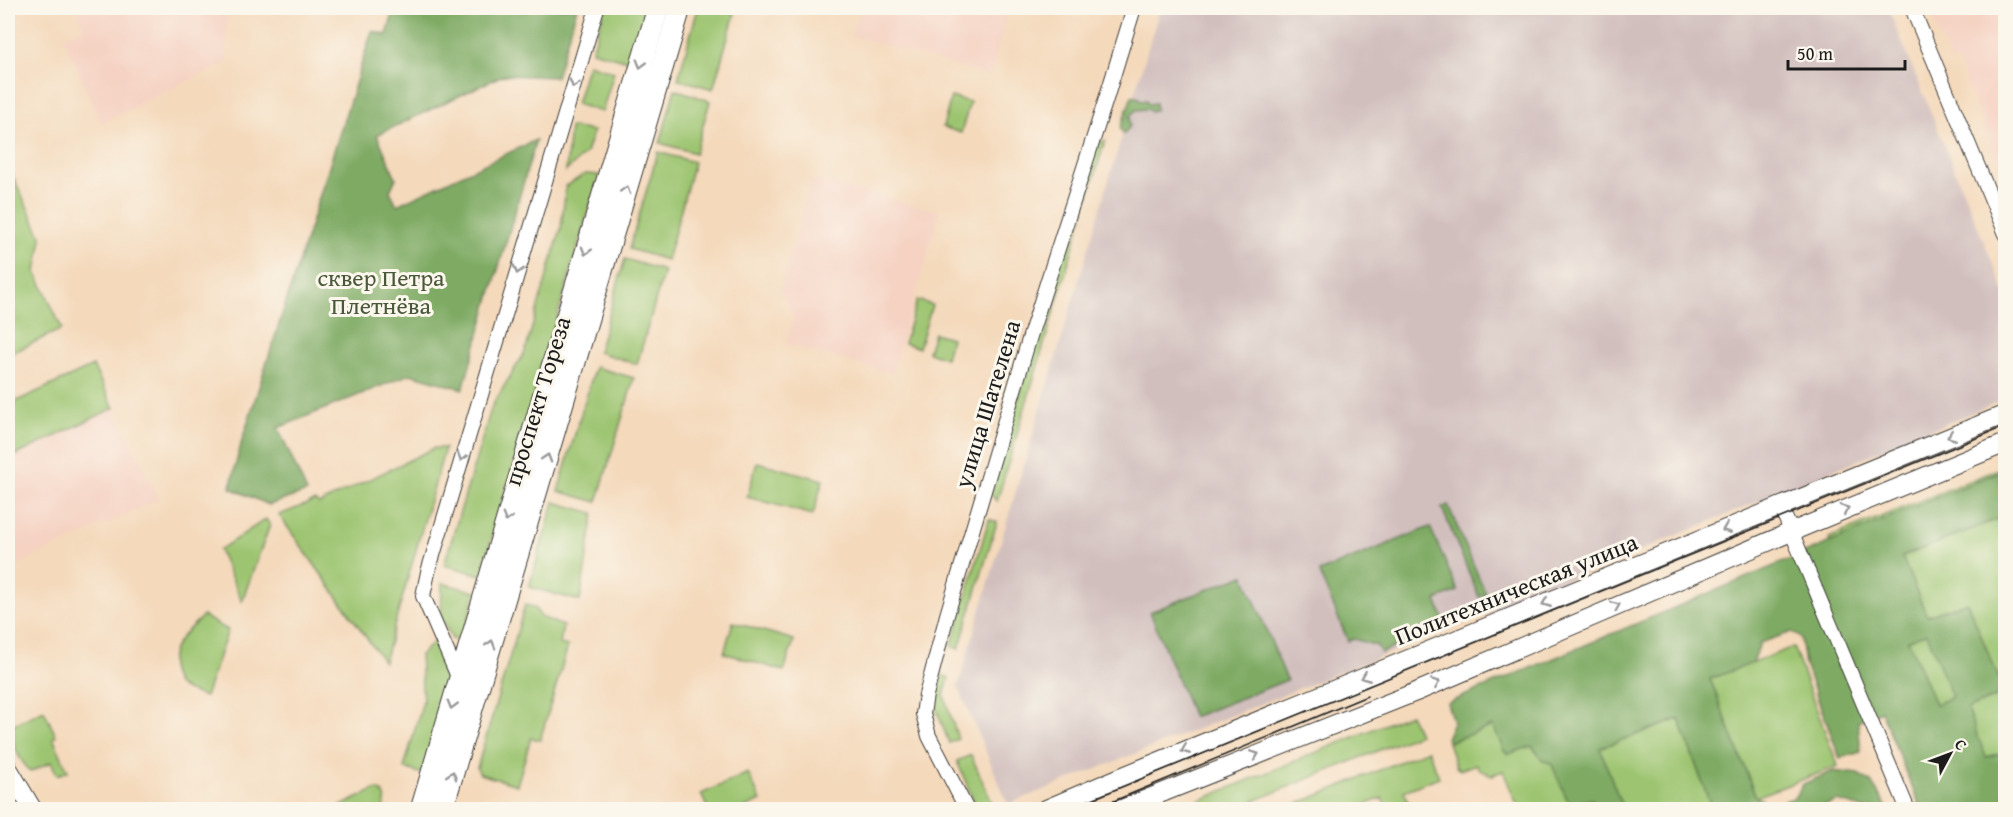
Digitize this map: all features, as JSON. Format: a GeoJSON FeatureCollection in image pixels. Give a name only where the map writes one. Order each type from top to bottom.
{"type":"FeatureCollection","features":[{"type":"Feature","properties":{"kind":"main road","name":"проспект Тореза"},"geometry":{"type":"LineString","coordinates":[[421,810],[658,8]]}},
{"type":"Feature","properties":{"kind":"main road","name":"проспект Тореза"},"geometry":{"type":"LineString","coordinates":[[442,810],[680,8]]}},
{"type":"Feature","properties":{"kind":"main road","name":"Политехническая улица"},"geometry":{"type":"LineString","coordinates":[[1044,810],[1116,778],[2006,414]]}},
{"type":"Feature","properties":{"kind":"main road"},"geometry":{"type":"LineString","coordinates":[[1119,810],[1416,692],[2006,443]]}},
{"type":"Feature","properties":{"kind":"main road"},"geometry":{"type":"LineString","coordinates":[[8,768],[33,810]]}},
{"type":"Feature","properties":{"kind":"street"},"geometry":{"type":"LineString","coordinates":[[459,679],[423,596],[428,572],[597,8]]}},
{"type":"Feature","properties":{"kind":"street","name":"улица Шателена"},"geometry":{"type":"LineString","coordinates":[[967,810],[929,736],[923,714],[926,695],[947,615],[1031,333],[1134,8]]}},
{"type":"Feature","properties":{"kind":"street"},"geometry":{"type":"LineString","coordinates":[[1912,8],[2006,234]]}},
{"type":"Feature","properties":{"kind":"street"},"geometry":{"type":"LineString","coordinates":[[1780,507],[1908,810]]}},
{"type":"Feature","properties":{"kind":"shaded area"},"geometry":{"type":"Polygon","coordinates":[[[75,8],[226,8],[228,62],[101,123],[63,37],[84,28],[75,8]]]}},
{"type":"Feature","properties":{"kind":"shaded area"},"geometry":{"type":"Polygon","coordinates":[[[860,8],[1009,8],[990,76],[851,36],[860,8]]]}},
{"type":"Feature","properties":{"kind":"shaded area"},"geometry":{"type":"Polygon","coordinates":[[[1160,8],[1888,8],[2005,293],[2005,399],[1485,615],[1008,804],[958,686],[1160,8]]]}},
{"type":"Feature","properties":{"kind":"shaded area"},"geometry":{"type":"Polygon","coordinates":[[[1928,8],[2005,8],[2005,179],[1957,60],[1951,62],[1928,8]]]}},
{"type":"Feature","properties":{"kind":"shaded area"},"geometry":{"type":"Polygon","coordinates":[[[812,179],[940,212],[892,374],[786,344],[794,318],[780,288],[812,179]]]}},
{"type":"Feature","properties":{"kind":"shaded area"},"geometry":{"type":"Polygon","coordinates":[[[114,408],[159,499],[8,569],[8,459],[114,408]]]}},
{"type":"Feature","properties":{"kind":"green space","name":"сквер Петра Плетнёва"},"geometry":{"type":"Polygon","coordinates":[[[387,8],[577,8],[556,77],[503,75],[377,135],[396,178],[390,191],[397,205],[536,140],[463,389],[410,374],[278,428],[307,492],[269,505],[230,488],[240,447],[372,31],[387,35],[394,10],[387,8]]]}},
{"type":"Feature","properties":{"kind":"green space"},"geometry":{"type":"Polygon","coordinates":[[[605,8],[648,8],[632,62],[592,51],[605,8]]]}},
{"type":"Feature","properties":{"kind":"green space"},"geometry":{"type":"Polygon","coordinates":[[[698,8],[715,8],[735,13],[713,89],[678,79],[698,8]]]}},
{"type":"Feature","properties":{"kind":"green space"},"geometry":{"type":"Polygon","coordinates":[[[588,64],[614,72],[602,112],[576,104],[588,64]]]}},
{"type":"Feature","properties":{"kind":"green space"},"geometry":{"type":"Polygon","coordinates":[[[675,89],[710,101],[695,153],[660,143],[675,89]]]}},
{"type":"Feature","properties":{"kind":"green space"},"geometry":{"type":"Polygon","coordinates":[[[1132,96],[1141,101],[1146,100],[1148,104],[1155,103],[1156,109],[1151,112],[1147,109],[1136,110],[1130,116],[1130,126],[1124,134],[1120,129],[1132,96]]]}},
{"type":"Feature","properties":{"kind":"green space"},"geometry":{"type":"Polygon","coordinates":[[[951,97],[970,102],[961,133],[943,127],[951,97]]]}},
{"type":"Feature","properties":{"kind":"green space"},"geometry":{"type":"Polygon","coordinates":[[[570,127],[593,131],[586,153],[566,171],[570,127]]]}},
{"type":"Feature","properties":{"kind":"green space"},"geometry":{"type":"Polygon","coordinates":[[[1099,141],[1105,141],[997,501],[991,495],[991,489],[1095,146],[1099,141]]]}},
{"type":"Feature","properties":{"kind":"green space"},"geometry":{"type":"Polygon","coordinates":[[[658,152],[694,162],[667,260],[629,249],[658,152]]]}},
{"type":"Feature","properties":{"kind":"green space"},"geometry":{"type":"Polygon","coordinates":[[[8,166],[42,238],[36,272],[62,329],[8,355],[8,166]]]}},
{"type":"Feature","properties":{"kind":"green space"},"geometry":{"type":"Polygon","coordinates":[[[585,174],[599,175],[481,575],[444,565],[492,406],[525,352],[561,228],[566,186],[585,174]]]}},
{"type":"Feature","properties":{"kind":"green space"},"geometry":{"type":"Polygon","coordinates":[[[625,259],[664,271],[637,364],[598,352],[625,259]]]}},
{"type":"Feature","properties":{"kind":"green space"},"geometry":{"type":"Polygon","coordinates":[[[917,300],[932,305],[919,348],[904,343],[917,300]]]}},
{"type":"Feature","properties":{"kind":"green space"},"geometry":{"type":"Polygon","coordinates":[[[934,333],[951,338],[946,358],[928,352],[934,333]]]}},
{"type":"Feature","properties":{"kind":"green space"},"geometry":{"type":"Polygon","coordinates":[[[93,366],[114,408],[8,459],[8,405],[93,366]]]}},
{"type":"Feature","properties":{"kind":"green space"},"geometry":{"type":"Polygon","coordinates":[[[595,367],[634,378],[597,502],[558,491],[595,367]]]}},
{"type":"Feature","properties":{"kind":"green space"},"geometry":{"type":"Polygon","coordinates":[[[434,448],[445,448],[384,662],[279,515],[315,501],[319,504],[434,448]]]}},
{"type":"Feature","properties":{"kind":"green space"},"geometry":{"type":"Polygon","coordinates":[[[757,462],[823,480],[813,515],[747,497],[757,462]]]}},
{"type":"Feature","properties":{"kind":"green space"},"geometry":{"type":"Polygon","coordinates":[[[2005,466],[2005,809],[1949,809],[1829,538],[2005,466]]]}},
{"type":"Feature","properties":{"kind":"green space"},"geometry":{"type":"Polygon","coordinates":[[[2005,469],[2005,516],[1902,557],[1927,616],[1967,602],[2005,693],[1967,709],[1986,757],[2005,752],[2005,797],[1999,809],[1921,809],[1881,711],[1858,721],[1861,752],[1840,758],[1805,665],[1801,638],[1792,632],[1760,643],[1753,663],[1710,679],[1756,797],[1771,805],[1794,798],[1803,784],[1833,771],[1858,774],[1871,782],[1888,809],[1866,809],[1837,801],[1824,806],[1824,809],[1712,809],[1679,719],[1600,748],[1623,809],[1594,809],[1596,804],[1592,799],[1576,802],[1567,799],[1551,763],[1543,761],[1532,746],[1509,754],[1504,751],[1493,726],[1448,742],[1446,738],[1453,722],[1447,703],[2005,469]],[[1927,633],[1908,640],[1935,704],[1952,697],[1927,633]]]}},
{"type":"Feature","properties":{"kind":"green space"},"geometry":{"type":"Polygon","coordinates":[[[554,502],[594,513],[580,601],[529,587],[554,502]]]}},
{"type":"Feature","properties":{"kind":"green space"},"geometry":{"type":"Polygon","coordinates":[[[1448,505],[1486,594],[1479,597],[1442,508],[1448,505]]]}},
{"type":"Feature","properties":{"kind":"green space"},"geometry":{"type":"Polygon","coordinates":[[[266,519],[270,525],[242,601],[219,550],[266,519]]]}},
{"type":"Feature","properties":{"kind":"green space"},"geometry":{"type":"Polygon","coordinates":[[[989,519],[997,522],[959,649],[951,646],[989,519]]]}},
{"type":"Feature","properties":{"kind":"green space"},"geometry":{"type":"Polygon","coordinates":[[[1430,527],[1458,591],[1436,600],[1446,625],[1381,653],[1377,646],[1354,639],[1348,641],[1319,572],[1430,527]]]}},
{"type":"Feature","properties":{"kind":"green space"},"geometry":{"type":"Polygon","coordinates":[[[1244,575],[1287,680],[1193,717],[1150,612],[1244,575]]]}},
{"type":"Feature","properties":{"kind":"green space"},"geometry":{"type":"Polygon","coordinates":[[[442,583],[476,592],[462,641],[452,639],[441,617],[442,583]]]}},
{"type":"Feature","properties":{"kind":"green space"},"geometry":{"type":"Polygon","coordinates":[[[525,605],[534,607],[541,617],[563,626],[560,644],[568,646],[540,740],[531,738],[517,785],[480,774],[477,768],[525,605]]]}},
{"type":"Feature","properties":{"kind":"green space"},"geometry":{"type":"Polygon","coordinates":[[[203,616],[228,630],[205,697],[178,685],[171,663],[179,640],[203,616]]]}},
{"type":"Feature","properties":{"kind":"green space"},"geometry":{"type":"Polygon","coordinates":[[[733,622],[794,640],[784,671],[724,653],[733,622]]]}},
{"type":"Feature","properties":{"kind":"green space"},"geometry":{"type":"Polygon","coordinates":[[[435,641],[450,680],[423,774],[404,768],[423,701],[420,655],[435,641]]]}},
{"type":"Feature","properties":{"kind":"green space"},"geometry":{"type":"Polygon","coordinates":[[[1793,647],[1838,766],[1756,797],[1710,679],[1793,647]]]}},
{"type":"Feature","properties":{"kind":"green space"},"geometry":{"type":"Polygon","coordinates":[[[941,675],[949,678],[944,695],[958,739],[949,743],[934,703],[941,675]]]}},
{"type":"Feature","properties":{"kind":"green space"},"geometry":{"type":"Polygon","coordinates":[[[1545,707],[1600,748],[1679,719],[1712,809],[1519,809],[1503,771],[1492,775],[1479,770],[1476,764],[1460,770],[1456,767],[1448,742],[1545,707]]]}},
{"type":"Feature","properties":{"kind":"green space"},"geometry":{"type":"Polygon","coordinates":[[[44,710],[56,736],[53,738],[68,771],[57,775],[51,762],[30,772],[20,758],[8,732],[8,727],[44,710]]]}},
{"type":"Feature","properties":{"kind":"green space"},"geometry":{"type":"Polygon","coordinates":[[[1410,714],[1419,734],[1234,809],[1178,809],[1410,714]]]}},
{"type":"Feature","properties":{"kind":"green space"},"geometry":{"type":"Polygon","coordinates":[[[1428,750],[1439,777],[1404,791],[1408,802],[1394,809],[1387,809],[1382,798],[1358,809],[1285,809],[1428,750]]]}},
{"type":"Feature","properties":{"kind":"green space"},"geometry":{"type":"Polygon","coordinates":[[[971,755],[993,805],[977,809],[957,761],[971,755]]]}},
{"type":"Feature","properties":{"kind":"green space"},"geometry":{"type":"Polygon","coordinates":[[[748,773],[761,801],[743,809],[708,809],[701,794],[748,773]]]}},
{"type":"Feature","properties":{"kind":"green space"},"geometry":{"type":"Polygon","coordinates":[[[378,790],[385,796],[383,809],[335,809],[378,790]]]}},
{"type":"Feature","properties":{"kind":"tram line"},"geometry":{"type":"LineString","coordinates":[[1065,810],[2006,426]]}},
{"type":"Feature","properties":{"kind":"tram line"},"geometry":{"type":"LineString","coordinates":[[1092,810],[1367,696]]}},
{"type":"Feature","properties":{"kind":"tram line"},"geometry":{"type":"LineString","coordinates":[[8,791],[16,810]]}}]}
